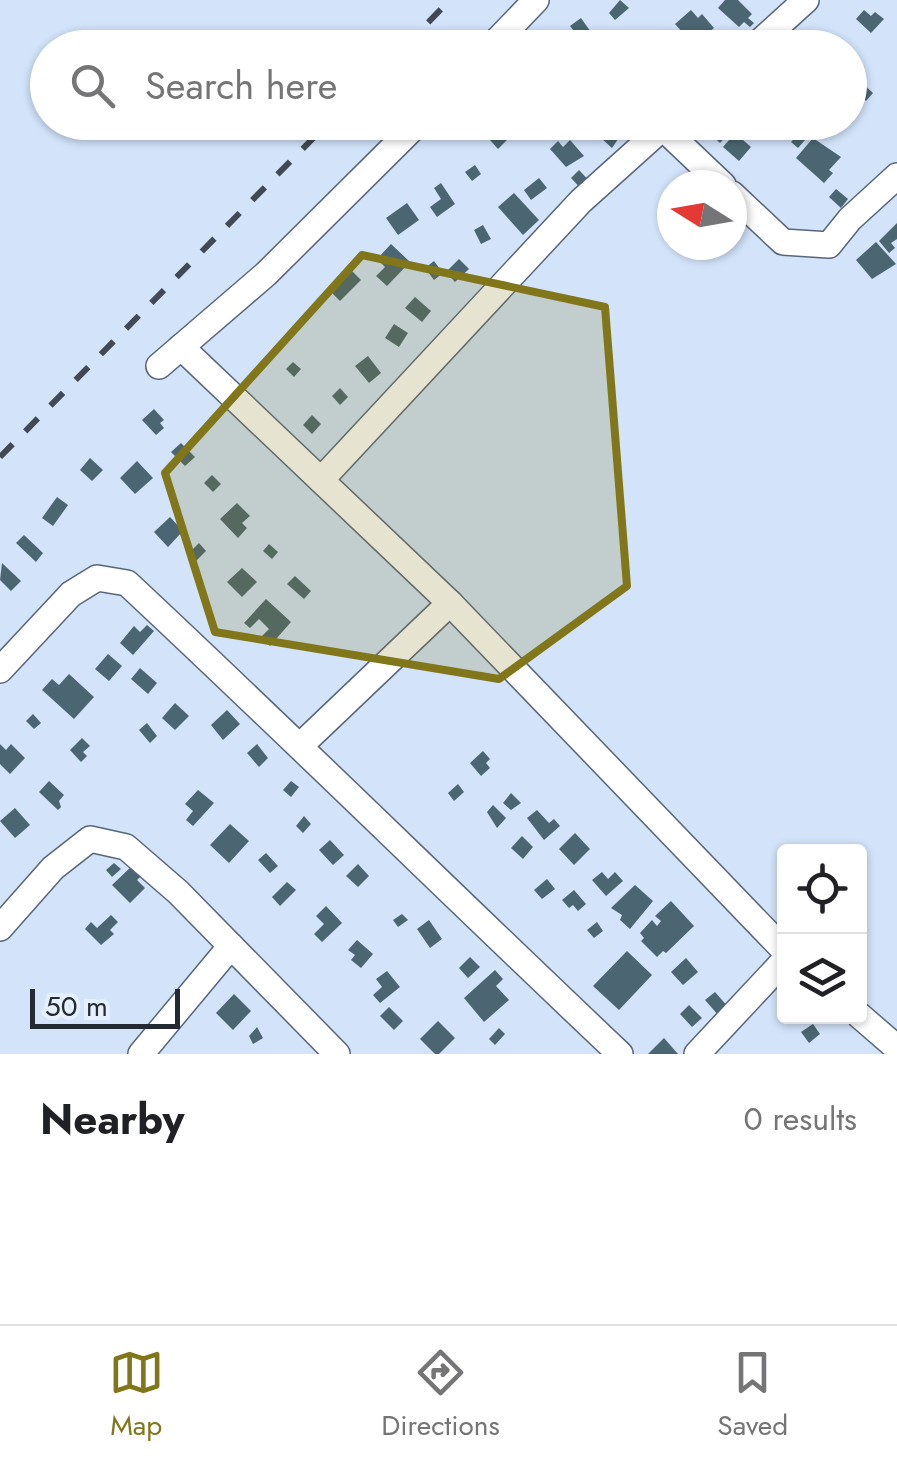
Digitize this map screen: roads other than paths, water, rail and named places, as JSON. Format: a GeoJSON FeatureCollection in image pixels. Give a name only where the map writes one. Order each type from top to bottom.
{"type":"FeatureCollection","features":[{"type":"Feature","properties":{"kind":"street"},"geometry":{"type":"LineString","coordinates":[[507,30],[536,0]]}},
{"type":"Feature","properties":{"kind":"street"},"geometry":{"type":"LineString","coordinates":[[773,30],[806,0]]}},
{"type":"Feature","properties":{"kind":"street"},"geometry":{"type":"LineString","coordinates":[[159,366],[266,274],[401,140]]}},
{"type":"Feature","properties":{"kind":"street"},"geometry":{"type":"LineString","coordinates":[[322,480],[581,201],[649,140]]}},
{"type":"Feature","properties":{"kind":"street"},"geometry":{"type":"LineString","coordinates":[[680,140],[709,170]]}},
{"type":"Feature","properties":{"kind":"street"},"geometry":{"type":"LineString","coordinates":[[747,208],[783,242],[829,245],[897,176]]}},
{"type":"Feature","properties":{"kind":"street"},"geometry":{"type":"LineString","coordinates":[[182,347],[450,603],[777,943]]}},
{"type":"Feature","properties":{"kind":"street"},"geometry":{"type":"LineString","coordinates":[[0,670],[71,594],[96,578],[127,582],[620,1054]]}},
{"type":"Feature","properties":{"kind":"street"},"geometry":{"type":"LineString","coordinates":[[301,745],[450,603]]}},
{"type":"Feature","properties":{"kind":"street"},"geometry":{"type":"LineString","coordinates":[[0,928],[53,868],[90,840],[126,847],[178,892],[337,1054]]}},
{"type":"Feature","properties":{"kind":"street"},"geometry":{"type":"LineString","coordinates":[[141,1054],[231,946]]}},
{"type":"Feature","properties":{"kind":"street"},"geometry":{"type":"LineString","coordinates":[[697,1054],[777,968]]}},
{"type":"Feature","properties":{"kind":"street"},"geometry":{"type":"LineString","coordinates":[[867,1022],[897,1048]]}},
{"type":"Feature","properties":{"kind":"railway"},"geometry":{"type":"LineString","coordinates":[[421,30],[450,0]]}},
{"type":"Feature","properties":{"kind":"railway"},"geometry":{"type":"LineString","coordinates":[[0,457],[311,140]]}}]}
